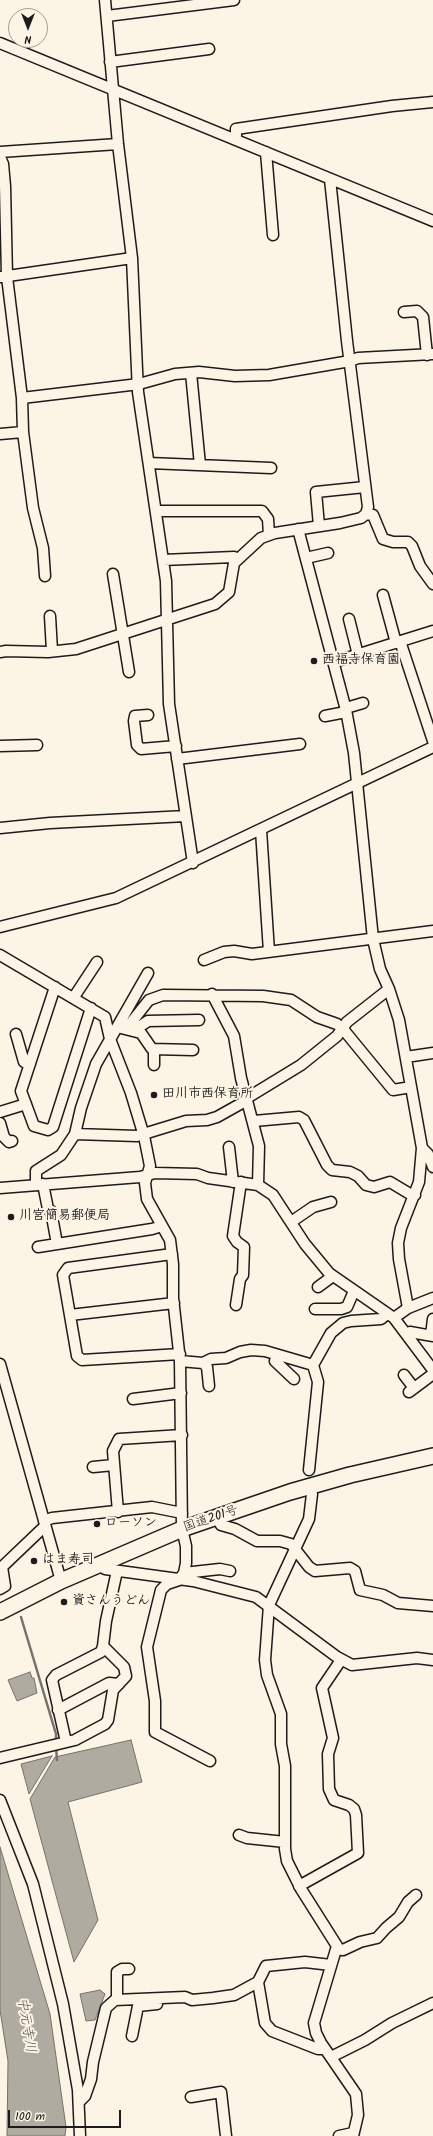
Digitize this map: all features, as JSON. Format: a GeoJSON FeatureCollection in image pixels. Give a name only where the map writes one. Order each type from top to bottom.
{"type":"FeatureCollection","features":[{"type":"Feature","properties":{"kind":"highway","name":"国道201号"},"geometry":{"type":"LineString","coordinates":[[0,1602],[182,1521],[288,1484],[433,1448]]}},
{"type":"Feature","properties":{"kind":"highway","name":"国道201号"},"geometry":{"type":"LineString","coordinates":[[0,1612],[60,1576],[98,1564],[182,1521],[217,1518],[290,1492],[350,1474],[433,1456]]}},
{"type":"Feature","properties":{"kind":"street"},"geometry":{"type":"LineString","coordinates":[[105,0],[118,144],[132,258],[139,384],[166,581],[167,677],[177,759],[193,863]]}},
{"type":"Feature","properties":{"kind":"street"},"geometry":{"type":"LineString","coordinates":[[107,16],[234,0]]}},
{"type":"Feature","properties":{"kind":"street"},"geometry":{"type":"LineString","coordinates":[[0,43],[236,139],[433,222]]}},
{"type":"Feature","properties":{"kind":"street"},"geometry":{"type":"LineString","coordinates":[[110,62],[209,49]]}},
{"type":"Feature","properties":{"kind":"street"},"geometry":{"type":"LineString","coordinates":[[236,139],[236,129],[392,106],[433,102]]}},
{"type":"Feature","properties":{"kind":"street"},"geometry":{"type":"LineString","coordinates":[[0,152],[118,144]]}},
{"type":"Feature","properties":{"kind":"street"},"geometry":{"type":"LineString","coordinates":[[266,152],[273,235]]}},
{"type":"Feature","properties":{"kind":"street"},"geometry":{"type":"LineString","coordinates":[[0,157],[3,164],[4,179],[3,277],[22,398],[22,432],[33,508],[43,548],[45,576]]}},
{"type":"Feature","properties":{"kind":"street"},"geometry":{"type":"LineString","coordinates":[[0,652],[76,649],[215,604],[225,597],[232,585],[232,570],[237,559],[261,538],[298,529],[361,518],[366,514],[368,507],[330,179]]}},
{"type":"Feature","properties":{"kind":"street"},"geometry":{"type":"LineString","coordinates":[[3,277],[132,258]]}},
{"type":"Feature","properties":{"kind":"street"},"geometry":{"type":"LineString","coordinates":[[22,398],[139,384],[175,374],[191,373],[235,376],[269,375],[350,361],[358,358],[430,355],[423,317],[417,311],[404,312]]}},
{"type":"Feature","properties":{"kind":"street"},"geometry":{"type":"LineString","coordinates":[[191,373],[200,465]]}},
{"type":"Feature","properties":{"kind":"street"},"geometry":{"type":"LineString","coordinates":[[0,434],[22,432]]}},
{"type":"Feature","properties":{"kind":"street"},"geometry":{"type":"LineString","coordinates":[[149,463],[271,468]]}},
{"type":"Feature","properties":{"kind":"street"},"geometry":{"type":"LineString","coordinates":[[319,526],[316,492],[365,487]]}},
{"type":"Feature","properties":{"kind":"street"},"geometry":{"type":"LineString","coordinates":[[156,511],[262,511],[268,519],[269,535]]}},
{"type":"Feature","properties":{"kind":"street"},"geometry":{"type":"LineString","coordinates":[[366,514],[373,515],[383,539],[393,542],[408,542],[412,546],[420,566],[433,583]]}},
{"type":"Feature","properties":{"kind":"street"},"geometry":{"type":"LineString","coordinates":[[298,529],[346,710],[357,783],[373,939],[380,969],[390,989],[399,1020],[422,1148],[421,1174],[415,1195],[401,1228],[398,1243],[399,1259],[408,1308]]}},
{"type":"Feature","properties":{"kind":"street"},"geometry":{"type":"LineString","coordinates":[[306,558],[328,553]]}},
{"type":"Feature","properties":{"kind":"street"},"geometry":{"type":"LineString","coordinates":[[163,560],[237,559]]}},
{"type":"Feature","properties":{"kind":"street"},"geometry":{"type":"LineString","coordinates":[[113,574],[129,672]]}},
{"type":"Feature","properties":{"kind":"street"},"geometry":{"type":"LineString","coordinates":[[383,595],[433,740]]}},
{"type":"Feature","properties":{"kind":"street"},"geometry":{"type":"LineString","coordinates":[[50,616],[52,651]]}},
{"type":"Feature","properties":{"kind":"street"},"geometry":{"type":"LineString","coordinates":[[349,619],[358,655]]}},
{"type":"Feature","properties":{"kind":"street"},"geometry":{"type":"LineString","coordinates":[[334,662],[433,631]]}},
{"type":"Feature","properties":{"kind":"street"},"geometry":{"type":"LineString","coordinates":[[325,716],[346,710],[363,702]]}},
{"type":"Feature","properties":{"kind":"street"},"geometry":{"type":"LineString","coordinates":[[148,715],[136,716],[134,721],[137,745],[141,750],[176,746]]}},
{"type":"Feature","properties":{"kind":"street"},"geometry":{"type":"LineString","coordinates":[[177,759],[300,744]]}},
{"type":"Feature","properties":{"kind":"street"},"geometry":{"type":"LineString","coordinates":[[0,746],[37,746]]}},
{"type":"Feature","properties":{"kind":"street"},"geometry":{"type":"LineString","coordinates":[[0,927],[103,903],[193,863],[433,747]]}},
{"type":"Feature","properties":{"kind":"street"},"geometry":{"type":"LineString","coordinates":[[0,828],[50,823],[186,816]]}},
{"type":"Feature","properties":{"kind":"street"},"geometry":{"type":"LineString","coordinates":[[261,830],[269,952]]}},
{"type":"Feature","properties":{"kind":"street"},"geometry":{"type":"LineString","coordinates":[[204,960],[224,952],[234,951],[252,954],[433,931]]}},
{"type":"Feature","properties":{"kind":"street"},"geometry":{"type":"LineString","coordinates":[[0,955],[106,1017],[110,1039],[131,1093],[143,1134],[150,1166],[145,1183],[147,1199],[170,1240],[172,1254],[174,1303],[180,1357],[182,1521],[186,1546],[182,1576]]}},
{"type":"Feature","properties":{"kind":"street"},"geometry":{"type":"LineString","coordinates":[[74,997],[97,962]]}},
{"type":"Feature","properties":{"kind":"street"},"geometry":{"type":"LineString","coordinates":[[125,1029],[148,973]]}},
{"type":"Feature","properties":{"kind":"street"},"geometry":{"type":"LineString","coordinates":[[55,987],[21,1091],[34,1126],[48,1130],[53,1128],[91,1008]]}},
{"type":"Feature","properties":{"kind":"street"},"geometry":{"type":"LineString","coordinates":[[75,1134],[137,1136],[186,1121],[207,1120],[218,1117],[301,1064],[337,1036],[343,1029],[346,1022],[390,989]]}},
{"type":"Feature","properties":{"kind":"street"},"geometry":{"type":"LineString","coordinates":[[125,1029],[149,1000],[156,997],[212,994],[263,996],[292,1000],[317,1017],[337,1024],[343,1029],[393,1090],[411,1087]]}},
{"type":"Feature","properties":{"kind":"street"},"geometry":{"type":"LineString","coordinates":[[212,994],[234,1036],[241,1078],[254,1121],[259,1146],[258,1185]]}},
{"type":"Feature","properties":{"kind":"street"},"geometry":{"type":"LineString","coordinates":[[57,1244],[51,1211],[48,1209],[36,1171],[61,1155],[75,1134],[81,1108],[96,1064],[110,1039],[125,1029],[148,1021],[199,1020]]}},
{"type":"Feature","properties":{"kind":"street"},"geometry":{"type":"LineString","coordinates":[[125,1029],[141,1034],[154,1049],[154,1065]]}},
{"type":"Feature","properties":{"kind":"street"},"geometry":{"type":"LineString","coordinates":[[16,1034],[24,1062],[30,1064]]}},
{"type":"Feature","properties":{"kind":"street"},"geometry":{"type":"LineString","coordinates":[[154,1049],[193,1050]]}},
{"type":"Feature","properties":{"kind":"street"},"geometry":{"type":"LineString","coordinates":[[406,1057],[433,1053]]}},
{"type":"Feature","properties":{"kind":"street"},"geometry":{"type":"LineString","coordinates":[[0,1112],[26,1104]]}},
{"type":"Feature","properties":{"kind":"street"},"geometry":{"type":"LineString","coordinates":[[254,1121],[299,1117],[304,1120],[327,1165],[332,1170],[350,1172],[358,1176],[366,1184],[374,1187],[390,1182],[410,1194],[415,1195]]}},
{"type":"Feature","properties":{"kind":"street"},"geometry":{"type":"LineString","coordinates":[[0,1123],[4,1137],[9,1142],[12,1141]]}},
{"type":"Feature","properties":{"kind":"street"},"geometry":{"type":"LineString","coordinates":[[229,1147],[237,1182],[233,1236],[237,1242],[244,1247],[243,1274],[240,1279],[236,1305]]}},
{"type":"Feature","properties":{"kind":"street"},"geometry":{"type":"LineString","coordinates":[[422,1148],[428,1154],[433,1167]]}},
{"type":"Feature","properties":{"kind":"street"},"geometry":{"type":"LineString","coordinates":[[0,1188],[147,1175],[155,1173],[197,1174],[208,1178],[258,1185],[274,1195],[305,1244],[333,1276],[390,1316],[407,1334],[433,1370]]}},
{"type":"Feature","properties":{"kind":"street"},"geometry":{"type":"LineString","coordinates":[[291,1222],[313,1208],[331,1202]]}},
{"type":"Feature","properties":{"kind":"street"},"geometry":{"type":"LineString","coordinates":[[38,1247],[152,1229],[162,1226]]}},
{"type":"Feature","properties":{"kind":"street"},"geometry":{"type":"LineString","coordinates":[[172,1254],[68,1268],[64,1275],[77,1356],[82,1360],[180,1357],[203,1363],[207,1367],[209,1386]]}},
{"type":"Feature","properties":{"kind":"street"},"geometry":{"type":"LineString","coordinates":[[318,1287],[333,1276]]}},
{"type":"Feature","properties":{"kind":"street"},"geometry":{"type":"LineString","coordinates":[[315,1309],[341,1309],[346,1307],[354,1291]]}},
{"type":"Feature","properties":{"kind":"street"},"geometry":{"type":"LineString","coordinates":[[309,1470],[318,1382],[313,1365],[331,1334],[343,1323],[350,1321],[381,1319],[433,1298]]}},
{"type":"Feature","properties":{"kind":"street"},"geometry":{"type":"LineString","coordinates":[[70,1315],[174,1303]]}},
{"type":"Feature","properties":{"kind":"street"},"geometry":{"type":"LineString","coordinates":[[407,1334],[410,1332],[432,1336],[433,1319]]}},
{"type":"Feature","properties":{"kind":"street"},"geometry":{"type":"LineString","coordinates":[[203,1363],[211,1359],[226,1358],[240,1352],[251,1350],[265,1351],[313,1365]]}},
{"type":"Feature","properties":{"kind":"street"},"geometry":{"type":"LineString","coordinates":[[277,1355],[275,1361],[294,1379]]}},
{"type":"Feature","properties":{"kind":"street"},"geometry":{"type":"LineString","coordinates":[[0,1364],[60,1576]]}},
{"type":"Feature","properties":{"kind":"street"},"geometry":{"type":"LineString","coordinates":[[404,1375],[411,1390],[433,1374]]}},
{"type":"Feature","properties":{"kind":"street"},"geometry":{"type":"LineString","coordinates":[[133,1399],[181,1393]]}},
{"type":"Feature","properties":{"kind":"street"},"geometry":{"type":"LineString","coordinates":[[118,1512],[113,1451],[119,1439],[182,1435]]}},
{"type":"Feature","properties":{"kind":"street"},"geometry":{"type":"LineString","coordinates":[[93,1467],[114,1465]]}},
{"type":"Feature","properties":{"kind":"street"},"geometry":{"type":"LineString","coordinates":[[312,1494],[309,1519],[269,1606],[265,1660],[267,1675],[281,1714],[281,1744],[285,1766],[285,1842],[287,1861],[299,1886],[337,1946],[314,2023],[316,2033],[356,2094],[358,2115],[353,2135],[339,2136]]}},
{"type":"Feature","properties":{"kind":"street"},"geometry":{"type":"LineString","coordinates":[[0,1589],[6,1586],[2,1566],[52,1518],[152,1508],[182,1521]]}},
{"type":"Feature","properties":{"kind":"street"},"geometry":{"type":"LineString","coordinates":[[217,1518],[221,1525],[235,1529],[256,1541],[280,1541],[291,1544],[309,1567],[315,1571],[325,1572],[341,1568],[355,1571],[360,1590],[383,1595],[398,1603],[433,1606]]}},
{"type":"Feature","properties":{"kind":"street"},"geometry":{"type":"LineString","coordinates":[[98,1564],[104,1569],[117,1571],[182,1576],[256,1597],[341,1660],[352,1665],[417,1658],[433,1660]]}},
{"type":"Feature","properties":{"kind":"street"},"geometry":{"type":"LineString","coordinates":[[210,1761],[154,1732],[155,1702],[147,1647],[161,1590],[167,1584],[182,1576],[220,1569],[230,1571]]}},
{"type":"Feature","properties":{"kind":"street"},"geometry":{"type":"LineString","coordinates":[[66,1742],[52,1680],[56,1675],[101,1652],[117,1571]]}},
{"type":"Feature","properties":{"kind":"street"},"geometry":{"type":"LineString","coordinates":[[0,1758],[75,1740],[105,1724],[108,1720],[113,1690],[126,1676],[124,1667],[103,1646]]}},
{"type":"Feature","properties":{"kind":"street"},"geometry":{"type":"LineString","coordinates":[[299,1886],[358,1853],[356,1815],[354,1809],[349,1805],[334,1800],[330,1789],[328,1754],[333,1738],[322,1688],[341,1660]]}},
{"type":"Feature","properties":{"kind":"street"},"geometry":{"type":"LineString","coordinates":[[58,1710],[109,1683],[118,1684]]}},
{"type":"Feature","properties":{"kind":"street"},"geometry":{"type":"LineString","coordinates":[[0,1800],[33,1884],[68,2026],[79,2102],[80,2136]]}},
{"type":"Feature","properties":{"kind":"street"},"geometry":{"type":"LineString","coordinates":[[239,1835],[247,1838],[285,1842]]}},
{"type":"Feature","properties":{"kind":"street"},"geometry":{"type":"LineString","coordinates":[[336,1949],[343,1950],[360,1942],[377,1938],[399,1917],[408,1902],[416,1895]]}},
{"type":"Feature","properties":{"kind":"street"},"geometry":{"type":"LineString","coordinates":[[79,2102],[85,2096],[91,2079],[93,2062],[106,2008],[117,1999],[185,1997],[192,2000],[234,1995],[258,1982],[266,1966],[305,1962],[331,1965]]}},
{"type":"Feature","properties":{"kind":"street"},"geometry":{"type":"LineString","coordinates":[[117,1999],[117,1972],[122,1969],[129,1969]]}},
{"type":"Feature","properties":{"kind":"street"},"geometry":{"type":"LineString","coordinates":[[258,1982],[265,2023],[272,2031],[328,2053],[365,2040],[392,2023],[433,2003]]}},
{"type":"Feature","properties":{"kind":"street"},"geometry":{"type":"LineString","coordinates":[[132,2036],[138,2006],[157,2004],[161,1998]]}},
{"type":"Feature","properties":{"kind":"street"},"geometry":{"type":"LineString","coordinates":[[191,2097],[220,2092],[226,2136]]}},
{"type":"Feature","properties":{"kind":"water"},"geometry":{"type":"Polygon","coordinates":[[[30,1672],[32,1678],[34,1678],[37,1693],[17,1701],[8,1680],[30,1672]]]}},
{"type":"Feature","properties":{"kind":"water"},"geometry":{"type":"Polygon","coordinates":[[[131,1740],[142,1782],[68,1802],[98,1920],[74,1962],[30,1799],[55,1757],[131,1740]]]}},
{"type":"Feature","properties":{"kind":"water"},"geometry":{"type":"Polygon","coordinates":[[[52,1756],[29,1794],[21,1764],[52,1756]]]}},
{"type":"Feature","properties":{"kind":"water","name":"中元寺川"},"geometry":{"type":"Polygon","coordinates":[[[0,1847],[50,2014],[66,2127],[65,2136],[7,2136],[8,2061],[0,2010],[0,1847]]]}},
{"type":"Feature","properties":{"kind":"water"},"geometry":{"type":"Polygon","coordinates":[[[100,1990],[105,1994],[95,2020],[86,2021],[80,1994],[100,1990]]]}},
{"type":"Feature","properties":{"kind":"waterway"},"geometry":{"type":"LineString","coordinates":[[21,1617],[56,1734],[56,1742]]}},
{"type":"Feature","properties":{"kind":"waterway"},"geometry":{"type":"LineString","coordinates":[[56,1747],[57,1760]]}},
{"type":"Feature","properties":{"kind":"place","name":"西福寺保育園"},"geometry":{"type":"Point","coordinates":[314,661]}},
{"type":"Feature","properties":{"kind":"place","name":"田川市西保育所"},"geometry":{"type":"Point","coordinates":[154,1095]}},
{"type":"Feature","properties":{"kind":"place","name":"川宮簡易郵便局"},"geometry":{"type":"Point","coordinates":[11,1217]}},
{"type":"Feature","properties":{"kind":"place","name":"ローソン"},"geometry":{"type":"Point","coordinates":[97,1524]}},
{"type":"Feature","properties":{"kind":"place","name":"はま寿司"},"geometry":{"type":"Point","coordinates":[34,1561]}},
{"type":"Feature","properties":{"kind":"place","name":"資さんうどん"},"geometry":{"type":"Point","coordinates":[64,1602]}}]}
